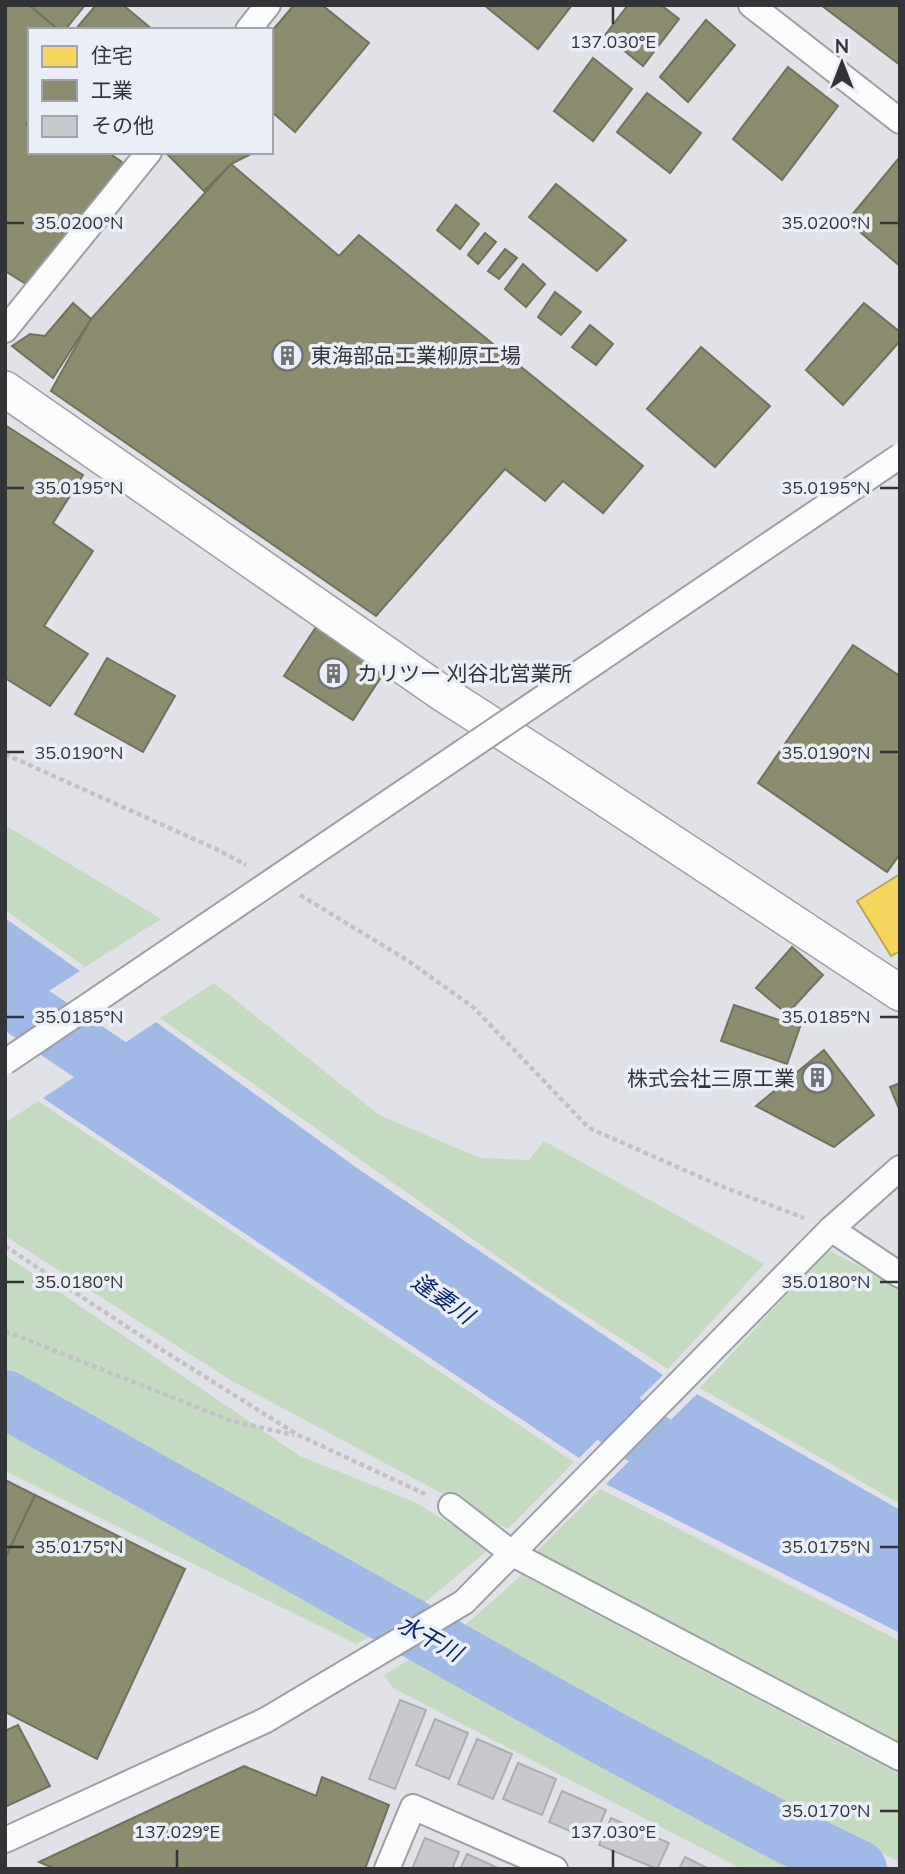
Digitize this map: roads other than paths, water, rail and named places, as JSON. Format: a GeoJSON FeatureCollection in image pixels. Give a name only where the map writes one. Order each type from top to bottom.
{"type":"FeatureCollection","features":[{"type":"Feature","properties":{"kind":"street"},"geometry":{"type":"LineString","coordinates":[[250,28],[268,5]]}},
{"type":"Feature","properties":{"kind":"street"},"geometry":{"type":"LineString","coordinates":[[751,5],[900,121]]}},
{"type":"Feature","properties":{"kind":"street"},"geometry":{"type":"LineString","coordinates":[[5,330],[147,154]]}},
{"type":"Feature","properties":{"kind":"street"},"geometry":{"type":"LineString","coordinates":[[5,389],[439,691],[900,993]]}},
{"type":"Feature","properties":{"kind":"street"},"geometry":{"type":"LineString","coordinates":[[5,1062],[900,456]]}},
{"type":"Feature","properties":{"kind":"street"},"geometry":{"type":"LineString","coordinates":[[5,1840],[266,1720],[464,1602],[831,1229],[900,1168]]}},
{"type":"Feature","properties":{"kind":"street"},"geometry":{"type":"LineString","coordinates":[[831,1229],[900,1275]]}},
{"type":"Feature","properties":{"kind":"street"},"geometry":{"type":"LineString","coordinates":[[450,1506],[513,1554],[900,1758]]}},
{"type":"Feature","properties":{"kind":"street"},"geometry":{"type":"LineString","coordinates":[[387,1869],[414,1807],[555,1869]]}},
{"type":"Feature","properties":{"kind":"water"},"geometry":{"type":"Polygon","coordinates":[[[5,918],[80,971],[5,1019],[5,918]]]}},
{"type":"Feature","properties":{"kind":"water"},"geometry":{"type":"Polygon","coordinates":[[[156,1022],[357,1168],[663,1375],[579,1458],[43,1098],[156,1022]]]}},
{"type":"Feature","properties":{"kind":"water"},"geometry":{"type":"Polygon","coordinates":[[[697,1394],[900,1510],[900,1633],[606,1484],[697,1394]]]}},
{"type":"Feature","properties":{"kind":"waterway","name":"逢妻川"},"geometry":{"type":"LineString","coordinates":[[5,996],[166,1104]]}},
{"type":"Feature","properties":{"kind":"waterway","name":"逢妻川"},"geometry":{"type":"LineString","coordinates":[[553,1374],[675,1458],[718,1480]]}},
{"type":"Feature","properties":{"kind":"waterway","name":"水干川"},"geometry":{"type":"LineString","coordinates":[[5,1399],[604,1736],[784,1833],[858,1869]]}},
{"type":"Feature","properties":{"kind":"place","name":"東海部品工業柳原工場"},"geometry":{"type":"Point","coordinates":[288,355]}},
{"type":"Feature","properties":{"kind":"place","name":"カリツー 刈谷北営業所"},"geometry":{"type":"Point","coordinates":[334,673]}},
{"type":"Feature","properties":{"kind":"place","name":"株式会社三原工業"},"geometry":{"type":"Point","coordinates":[818,1078]}}]}
